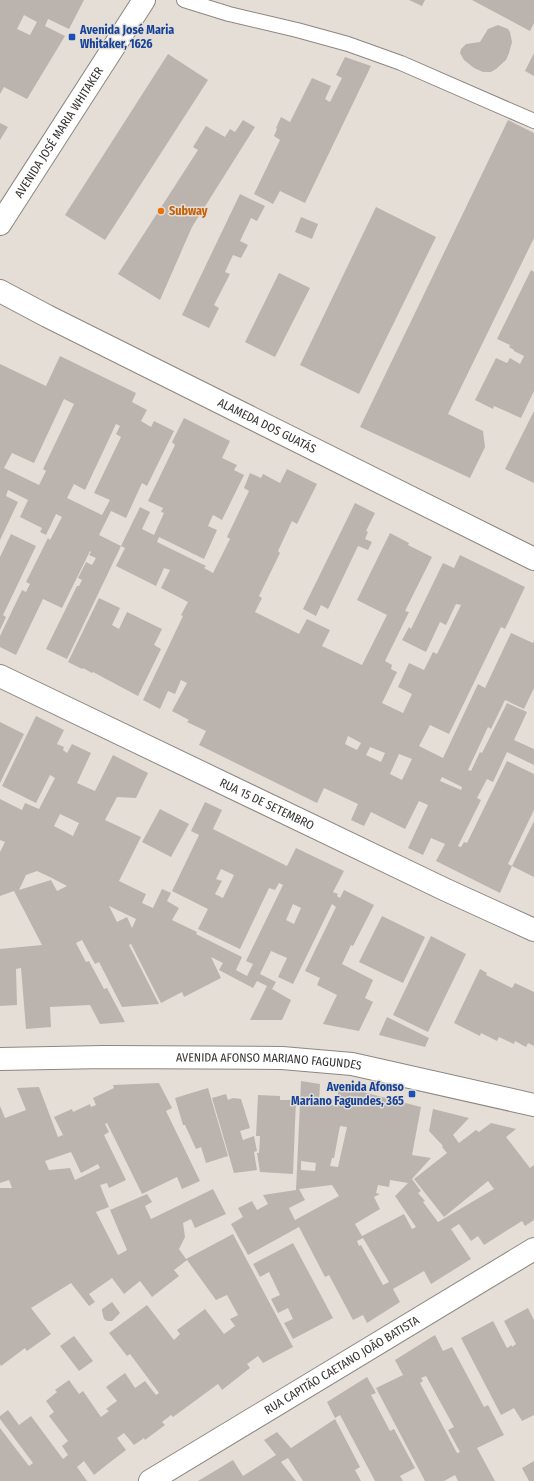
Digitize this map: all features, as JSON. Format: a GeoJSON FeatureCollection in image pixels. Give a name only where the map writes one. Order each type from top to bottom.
{"type":"FeatureCollection","features":[{"type":"Feature","properties":{"kind":"street","name":"AVENIDA JOSÉ MARIA WHITAKER"},"geometry":{"type":"LineString","coordinates":[[0,224],[144,0]]}},
{"type":"Feature","properties":{"kind":"street","name":"ALAMEDA DOS GUATÁS"},"geometry":{"type":"LineString","coordinates":[[0,291],[534,559]]}},
{"type":"Feature","properties":{"kind":"street","name":"RUA 15 DE SETEMBRO"},"geometry":{"type":"LineString","coordinates":[[0,676],[446,890],[534,930]]}},
{"type":"Feature","properties":{"kind":"street","name":"AVENIDA AFONSO MARIANO FAGUNDES"},"geometry":{"type":"LineString","coordinates":[[0,1059],[104,1057],[274,1058],[345,1063],[534,1105]]}},
{"type":"Feature","properties":{"kind":"street","name":"RUA CAPITÃO CAETANO JOÃO BATISTA"},"geometry":{"type":"LineString","coordinates":[[150,1481],[534,1249]]}},
{"type":"Feature","properties":{"kind":"lane"},"geometry":{"type":"LineString","coordinates":[[184,0],[229,14],[348,44],[401,63],[534,121]]}},
{"type":"Feature","properties":{"kind":"building"},"geometry":{"type":"Polygon","coordinates":[[[0,0],[84,0],[69,29],[48,19],[45,26],[65,36],[27,99],[4,87],[0,94],[0,0]],[[24,15],[17,29],[30,35],[37,22],[24,15]]]}},
{"type":"Feature","properties":{"kind":"building"},"geometry":{"type":"Polygon","coordinates":[[[409,0],[425,0],[422,6],[409,0]]]}},
{"type":"Feature","properties":{"kind":"building"},"geometry":{"type":"Polygon","coordinates":[[[472,0],[534,0],[534,23],[530,31],[472,0]]]}},
{"type":"Feature","properties":{"kind":"building"},"geometry":{"type":"Polygon","coordinates":[[[498,25],[508,29],[510,32],[512,42],[509,53],[506,60],[496,69],[491,72],[483,72],[474,68],[464,60],[460,53],[461,49],[466,44],[480,42],[488,29],[498,25]]]}},
{"type":"Feature","properties":{"kind":"building"},"geometry":{"type":"Polygon","coordinates":[[[534,53],[534,76],[525,71],[534,53]]]}},
{"type":"Feature","properties":{"kind":"building"},"geometry":{"type":"Polygon","coordinates":[[[168,54],[208,80],[105,240],[65,215],[168,54]]]}},
{"type":"Feature","properties":{"kind":"building"},"geometry":{"type":"Polygon","coordinates":[[[345,57],[371,66],[305,203],[280,191],[273,204],[254,194],[280,140],[274,136],[281,117],[290,122],[312,78],[331,86],[325,99],[330,102],[342,78],[336,75],[345,57]]]}},
{"type":"Feature","properties":{"kind":"building"},"geometry":{"type":"Polygon","coordinates":[[[243,120],[255,127],[192,227],[160,300],[118,274],[198,150],[193,147],[206,126],[225,137],[230,129],[235,132],[243,120]]]}},
{"type":"Feature","properties":{"kind":"building"},"geometry":{"type":"Polygon","coordinates":[[[508,120],[534,133],[534,238],[448,414],[483,431],[485,447],[470,478],[360,427],[508,120]]]}},
{"type":"Feature","properties":{"kind":"building"},"geometry":{"type":"Polygon","coordinates":[[[0,123],[8,127],[0,140],[0,123]]]}},
{"type":"Feature","properties":{"kind":"building"},"geometry":{"type":"Polygon","coordinates":[[[240,194],[265,206],[257,221],[251,218],[240,241],[248,245],[241,258],[233,255],[225,272],[230,274],[214,305],[219,308],[209,328],[182,315],[240,194]]]}},
{"type":"Feature","properties":{"kind":"building"},"geometry":{"type":"Polygon","coordinates":[[[376,207],[436,237],[359,394],[300,365],[376,207]]]}},
{"type":"Feature","properties":{"kind":"building"},"geometry":{"type":"Polygon","coordinates":[[[301,217],[318,224],[312,239],[295,232],[301,217]]]}},
{"type":"Feature","properties":{"kind":"building"},"geometry":{"type":"Polygon","coordinates":[[[531,270],[534,272],[534,391],[521,418],[494,406],[493,409],[475,400],[496,358],[507,363],[510,358],[520,364],[524,356],[514,351],[509,347],[510,345],[497,339],[531,270]]]}},
{"type":"Feature","properties":{"kind":"building"},"geometry":{"type":"Polygon","coordinates":[[[279,273],[310,288],[275,357],[245,342],[279,273]]]}},
{"type":"Feature","properties":{"kind":"building"},"geometry":{"type":"Polygon","coordinates":[[[60,356],[136,393],[132,402],[147,410],[141,421],[151,427],[154,421],[174,431],[147,486],[142,483],[126,518],[111,511],[99,535],[121,546],[67,659],[46,649],[77,586],[79,586],[82,580],[78,578],[86,562],[92,565],[96,558],[89,555],[91,552],[90,551],[62,608],[43,599],[16,655],[0,647],[0,636],[22,590],[26,592],[30,584],[26,582],[48,538],[50,540],[62,517],[56,514],[46,535],[40,532],[42,528],[20,517],[28,500],[8,490],[6,496],[18,502],[0,540],[0,364],[46,386],[60,356]],[[64,399],[34,463],[12,453],[4,468],[39,485],[46,471],[43,469],[74,404],[64,399]],[[116,424],[85,490],[74,484],[67,498],[102,515],[110,500],[94,493],[121,437],[116,434],[120,426],[116,424]]]}},
{"type":"Feature","properties":{"kind":"building"},"geometry":{"type":"Polygon","coordinates":[[[534,411],[534,483],[505,469],[534,411]]]}},
{"type":"Feature","properties":{"kind":"building"},"geometry":{"type":"Polygon","coordinates":[[[184,418],[230,441],[222,458],[237,465],[234,470],[244,475],[222,520],[213,515],[208,526],[217,530],[204,559],[159,537],[157,542],[206,566],[204,568],[213,573],[230,539],[227,537],[249,491],[244,488],[250,473],[261,478],[263,474],[280,483],[287,469],[317,484],[297,524],[292,521],[278,551],[280,553],[259,596],[262,598],[255,612],[299,634],[307,619],[330,630],[322,646],[362,665],[387,615],[357,600],[390,533],[409,543],[408,545],[432,557],[405,611],[409,612],[385,661],[392,665],[391,669],[397,672],[382,703],[403,713],[412,694],[398,687],[409,663],[424,670],[433,652],[437,654],[461,605],[456,604],[446,625],[440,622],[426,652],[402,640],[409,627],[411,629],[443,563],[454,568],[460,555],[525,587],[505,629],[501,627],[449,734],[430,725],[419,746],[443,758],[478,684],[485,688],[511,633],[533,643],[534,641],[534,688],[524,709],[505,700],[491,729],[488,727],[468,770],[471,771],[480,752],[482,753],[507,703],[527,712],[514,740],[534,749],[534,765],[507,752],[493,782],[487,779],[477,798],[481,800],[458,846],[461,847],[464,842],[467,843],[507,761],[534,774],[534,810],[508,864],[512,866],[500,893],[436,861],[445,844],[431,838],[423,855],[408,848],[428,805],[419,801],[405,829],[371,812],[364,826],[351,820],[358,804],[324,788],[317,803],[199,745],[206,731],[187,722],[189,720],[172,711],[187,683],[181,680],[175,694],[168,691],[160,709],[143,700],[183,616],[181,615],[188,602],[161,588],[170,570],[164,568],[156,586],[116,566],[125,548],[121,546],[140,507],[150,512],[142,529],[154,535],[164,513],[161,512],[163,508],[148,501],[175,445],[172,442],[184,418]],[[348,736],[345,744],[357,750],[361,743],[348,736]],[[370,747],[366,755],[381,762],[385,753],[370,747]],[[399,754],[390,774],[402,780],[412,759],[399,754]],[[442,777],[440,781],[461,790],[462,787],[442,777]]]}},
{"type":"Feature","properties":{"kind":"building"},"geometry":{"type":"Polygon","coordinates":[[[355,503],[375,513],[366,531],[368,532],[365,539],[372,542],[368,550],[358,546],[328,609],[321,605],[316,616],[303,609],[355,503]]]}},
{"type":"Feature","properties":{"kind":"building"},"geometry":{"type":"Polygon","coordinates":[[[11,534],[36,546],[3,615],[6,617],[0,630],[0,557],[11,534]]]}},
{"type":"Feature","properties":{"kind":"building"},"geometry":{"type":"Polygon","coordinates":[[[99,598],[120,608],[112,625],[119,629],[127,612],[162,629],[154,645],[161,649],[138,696],[93,672],[92,673],[83,668],[82,669],[68,662],[99,598]]]}},
{"type":"Feature","properties":{"kind":"building"},"geometry":{"type":"Polygon","coordinates":[[[36,716],[64,730],[57,744],[64,747],[63,750],[67,753],[72,744],[91,753],[77,783],[95,791],[113,755],[148,773],[136,798],[117,797],[105,820],[141,837],[119,881],[146,894],[142,903],[153,908],[162,889],[171,893],[167,901],[179,908],[172,920],[242,957],[236,970],[247,976],[253,964],[246,961],[283,885],[279,883],[275,890],[269,888],[240,949],[198,929],[208,909],[172,891],[199,835],[191,831],[205,802],[222,810],[213,829],[287,866],[296,848],[344,871],[333,892],[338,894],[337,896],[340,898],[344,890],[374,905],[342,964],[373,980],[365,998],[373,1002],[359,1031],[323,1024],[337,995],[317,985],[320,978],[305,971],[336,907],[332,904],[293,984],[278,977],[287,958],[271,951],[260,974],[276,982],[272,989],[291,1000],[282,1020],[250,1020],[267,986],[257,981],[253,988],[219,970],[223,963],[211,957],[221,978],[184,997],[182,992],[161,1003],[131,944],[129,945],[159,1004],[122,1007],[99,962],[95,964],[82,940],[76,943],[86,962],[89,961],[104,989],[107,988],[125,1022],[100,1024],[90,1005],[50,1007],[51,1027],[26,1029],[21,968],[16,969],[17,1005],[0,1006],[0,949],[42,945],[14,891],[0,896],[0,852],[5,842],[0,840],[0,799],[22,810],[25,803],[39,809],[55,778],[50,775],[36,803],[2,786],[36,716]],[[60,814],[54,826],[73,836],[79,823],[60,814]],[[221,869],[216,879],[222,881],[215,894],[223,898],[234,875],[221,869]],[[37,871],[26,875],[19,890],[51,880],[57,891],[67,886],[37,871]],[[293,904],[286,920],[294,924],[301,908],[293,904]],[[109,906],[117,922],[127,917],[132,928],[136,919],[109,906]]]}},
{"type":"Feature","properties":{"kind":"building"},"geometry":{"type":"Polygon","coordinates":[[[0,722],[24,734],[0,783],[0,722]]]}},
{"type":"Feature","properties":{"kind":"building"},"geometry":{"type":"Polygon","coordinates":[[[160,809],[189,824],[171,857],[142,842],[160,809]]]}},
{"type":"Feature","properties":{"kind":"building"},"geometry":{"type":"Polygon","coordinates":[[[534,821],[534,877],[512,866],[534,821]]]}},
{"type":"Feature","properties":{"kind":"building"},"geometry":{"type":"Polygon","coordinates":[[[382,916],[425,937],[403,983],[359,962],[382,916]]]}},
{"type":"Feature","properties":{"kind":"building"},"geometry":{"type":"Polygon","coordinates":[[[431,936],[466,954],[428,1032],[393,1015],[431,936]]]}},
{"type":"Feature","properties":{"kind":"building"},"geometry":{"type":"Polygon","coordinates":[[[480,969],[487,973],[486,975],[512,988],[515,983],[534,992],[534,1046],[528,1043],[526,1047],[515,1041],[514,1044],[499,1037],[497,1041],[481,1033],[480,1036],[454,1023],[480,969]]]}},
{"type":"Feature","properties":{"kind":"building"},"geometry":{"type":"Polygon","coordinates":[[[387,1017],[429,1038],[425,1047],[379,1035],[387,1017]]]}},
{"type":"Feature","properties":{"kind":"building"},"geometry":{"type":"Polygon","coordinates":[[[301,1081],[320,1084],[319,1102],[336,1106],[339,1088],[355,1090],[421,1107],[412,1155],[431,1158],[412,1179],[421,1191],[418,1193],[425,1201],[423,1202],[438,1222],[494,1189],[488,1181],[444,1217],[414,1179],[447,1153],[442,1147],[443,1146],[429,1131],[433,1109],[469,1118],[453,1135],[459,1143],[476,1130],[479,1132],[491,1123],[516,1129],[506,1137],[530,1168],[534,1165],[534,1220],[525,1226],[522,1221],[484,1245],[478,1236],[471,1241],[459,1224],[451,1229],[471,1259],[431,1284],[424,1271],[393,1289],[400,1302],[367,1323],[363,1315],[353,1320],[329,1275],[325,1277],[299,1227],[248,1255],[231,1224],[243,1217],[238,1208],[252,1201],[257,1210],[268,1204],[263,1195],[296,1190],[301,1081]],[[340,1126],[334,1158],[332,1158],[330,1166],[338,1167],[347,1127],[340,1126]],[[301,1161],[301,1170],[315,1171],[316,1163],[301,1161]],[[390,1180],[389,1187],[378,1185],[376,1193],[380,1194],[374,1197],[380,1209],[355,1224],[362,1236],[404,1214],[412,1229],[416,1227],[395,1196],[408,1183],[390,1180]],[[332,1185],[299,1189],[305,1200],[289,1208],[295,1220],[339,1196],[332,1185]],[[363,1238],[357,1241],[359,1246],[361,1245],[383,1285],[389,1282],[363,1238]]]}},
{"type":"Feature","properties":{"kind":"building"},"geometry":{"type":"Polygon","coordinates":[[[159,1083],[172,1108],[166,1111],[200,1181],[182,1189],[177,1177],[142,1194],[107,1123],[105,1124],[109,1132],[104,1135],[126,1180],[109,1188],[107,1183],[100,1185],[109,1207],[96,1212],[118,1255],[127,1250],[110,1210],[147,1194],[152,1202],[145,1206],[151,1219],[213,1189],[226,1214],[195,1228],[191,1219],[183,1223],[185,1237],[179,1249],[186,1259],[233,1234],[293,1347],[263,1363],[258,1356],[247,1364],[250,1368],[222,1390],[218,1384],[173,1417],[171,1415],[162,1422],[165,1425],[145,1440],[144,1438],[134,1445],[124,1433],[117,1438],[126,1450],[94,1475],[84,1461],[77,1467],[87,1481],[0,1481],[0,1428],[29,1466],[33,1463],[0,1419],[0,1416],[8,1410],[19,1425],[31,1416],[63,1459],[68,1455],[62,1446],[68,1441],[49,1416],[54,1412],[46,1401],[57,1392],[55,1390],[69,1380],[79,1394],[83,1391],[101,1417],[109,1411],[106,1409],[117,1401],[106,1387],[125,1373],[135,1388],[145,1381],[156,1395],[159,1393],[130,1354],[127,1356],[109,1333],[147,1305],[174,1340],[180,1334],[177,1330],[205,1309],[224,1334],[235,1326],[230,1319],[238,1315],[227,1295],[216,1300],[187,1260],[174,1270],[179,1276],[152,1297],[140,1281],[124,1294],[112,1278],[89,1294],[95,1302],[89,1306],[71,1283],[31,1308],[51,1334],[27,1351],[25,1348],[1,1366],[0,1188],[12,1188],[9,1180],[0,1183],[0,1106],[5,1118],[26,1110],[17,1088],[39,1087],[58,1137],[63,1135],[54,1117],[72,1109],[73,1112],[90,1104],[91,1107],[96,1105],[93,1098],[114,1088],[113,1085],[159,1083]],[[71,1152],[45,1161],[49,1170],[70,1168],[75,1180],[100,1168],[98,1164],[81,1173],[71,1152]]]}},
{"type":"Feature","properties":{"kind":"building"},"geometry":{"type":"Polygon","coordinates":[[[208,1088],[228,1156],[206,1163],[201,1147],[196,1149],[185,1125],[183,1125],[175,1098],[208,1088]]]}},
{"type":"Feature","properties":{"kind":"building"},"geometry":{"type":"Polygon","coordinates":[[[226,1094],[228,1100],[233,1098],[241,1099],[250,1128],[240,1131],[243,1140],[254,1136],[257,1151],[254,1152],[257,1170],[234,1173],[212,1098],[226,1094]]]}},
{"type":"Feature","properties":{"kind":"building"},"geometry":{"type":"Polygon","coordinates":[[[258,1095],[280,1096],[280,1100],[296,1100],[293,1174],[260,1172],[257,1153],[259,1153],[260,1136],[256,1136],[258,1095]]]}},
{"type":"Feature","properties":{"kind":"building"},"geometry":{"type":"Polygon","coordinates":[[[293,1243],[333,1318],[293,1339],[284,1323],[293,1319],[288,1308],[278,1313],[271,1299],[280,1295],[269,1272],[260,1277],[253,1264],[293,1243]]]}},
{"type":"Feature","properties":{"kind":"building"},"geometry":{"type":"Polygon","coordinates":[[[112,1302],[120,1313],[112,1321],[107,1321],[104,1319],[102,1309],[112,1302]]]}},
{"type":"Feature","properties":{"kind":"building"},"geometry":{"type":"Polygon","coordinates":[[[528,1308],[534,1320],[534,1415],[522,1421],[514,1408],[501,1415],[461,1338],[493,1321],[507,1348],[512,1345],[512,1347],[516,1344],[504,1321],[528,1308]]]}},
{"type":"Feature","properties":{"kind":"building"},"geometry":{"type":"Polygon","coordinates":[[[435,1335],[443,1351],[452,1347],[484,1407],[488,1405],[504,1435],[477,1448],[495,1481],[458,1481],[455,1475],[444,1481],[425,1481],[376,1388],[403,1375],[395,1360],[435,1335]],[[426,1376],[421,1378],[423,1381],[420,1383],[457,1453],[460,1452],[448,1430],[454,1427],[426,1376]]]}},
{"type":"Feature","properties":{"kind":"building"},"geometry":{"type":"Polygon","coordinates":[[[74,1336],[93,1361],[79,1371],[60,1346],[74,1336]]]}},
{"type":"Feature","properties":{"kind":"building"},"geometry":{"type":"Polygon","coordinates":[[[367,1377],[376,1393],[371,1395],[390,1431],[394,1429],[415,1468],[400,1476],[403,1481],[375,1481],[340,1415],[335,1418],[327,1402],[367,1377]]]}},
{"type":"Feature","properties":{"kind":"building"},"geometry":{"type":"Polygon","coordinates":[[[335,1419],[360,1467],[355,1470],[361,1481],[303,1481],[288,1458],[281,1462],[296,1481],[198,1481],[233,1460],[243,1476],[276,1455],[264,1440],[277,1432],[291,1448],[335,1419]]]}},
{"type":"Feature","properties":{"kind":"building"},"geometry":{"type":"Polygon","coordinates":[[[534,1461],[534,1481],[529,1481],[522,1468],[534,1461]]]}},
{"type":"Feature","properties":{"kind":"place","name":"Avenida José Maria Whitaker, 1626"},"geometry":{"type":"Point","coordinates":[72,37]}},
{"type":"Feature","properties":{"kind":"place","name":"Subway"},"geometry":{"type":"Point","coordinates":[161,211]}},
{"type":"Feature","properties":{"kind":"place","name":"Avenida Afonso Mariano Fagundes, 365"},"geometry":{"type":"Point","coordinates":[412,1094]}}]}
